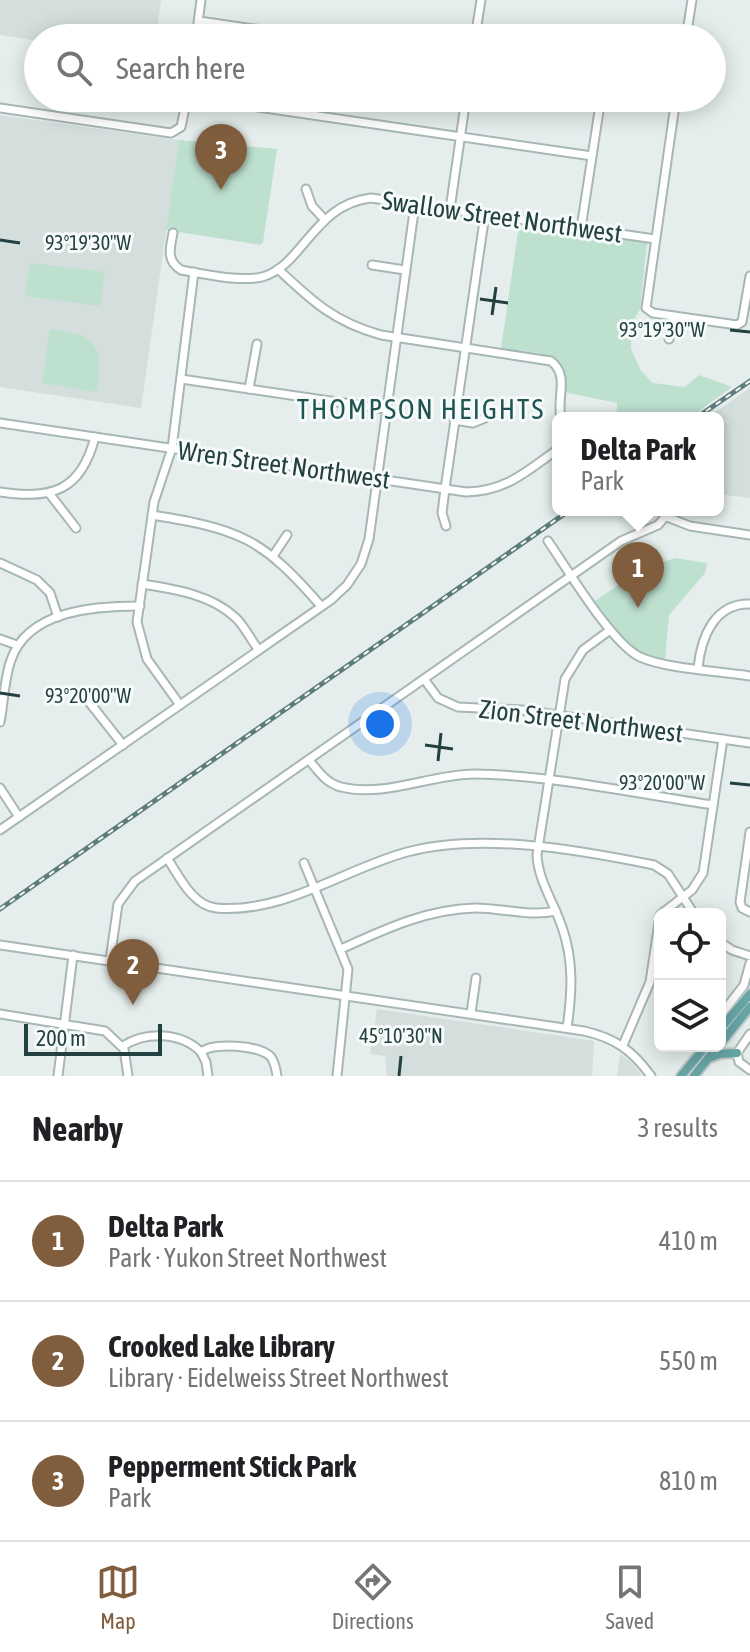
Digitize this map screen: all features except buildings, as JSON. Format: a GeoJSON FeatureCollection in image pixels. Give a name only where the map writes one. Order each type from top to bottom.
{"type":"FeatureCollection","features":[{"type":"Feature","properties":{"kind":"main road"},"geometry":{"type":"LineString","coordinates":[[726,1021],[750,994]]}},
{"type":"Feature","properties":{"kind":"main road"},"geometry":{"type":"LineString","coordinates":[[726,1036],[750,1007]]}},
{"type":"Feature","properties":{"kind":"main road"},"geometry":{"type":"LineString","coordinates":[[681,1076],[701,1052]]}},
{"type":"Feature","properties":{"kind":"main road"},"geometry":{"type":"LineString","coordinates":[[694,1076],[713,1052]]}},
{"type":"Feature","properties":{"kind":"main road"},"geometry":{"type":"LineString","coordinates":[[708,1058],[737,1053]]}},
{"type":"Feature","properties":{"kind":"street"},"geometry":{"type":"LineString","coordinates":[[198,24],[201,0]]}},
{"type":"Feature","properties":{"kind":"street"},"geometry":{"type":"LineString","coordinates":[[477,24],[481,0]]}},
{"type":"Feature","properties":{"kind":"street"},"geometry":{"type":"LineString","coordinates":[[688,24],[692,0]]}},
{"type":"Feature","properties":{"kind":"street"},"geometry":{"type":"LineString","coordinates":[[199,21],[220,24]]}},
{"type":"Feature","properties":{"kind":"street"},"geometry":{"type":"LineString","coordinates":[[0,108],[24,111]]}},
{"type":"Feature","properties":{"kind":"street"},"geometry":{"type":"LineString","coordinates":[[28,112],[178,131],[184,112]]}},
{"type":"Feature","properties":{"kind":"street"},"geometry":{"type":"LineString","coordinates":[[291,112],[592,156]]}},
{"type":"Feature","properties":{"kind":"street"},"geometry":{"type":"LineString","coordinates":[[450,209],[464,112]]}},
{"type":"Feature","properties":{"kind":"street"},"geometry":{"type":"LineString","coordinates":[[581,228],[599,112]]}},
{"type":"Feature","properties":{"kind":"street"},"geometry":{"type":"LineString","coordinates":[[674,112],[646,308],[653,313],[737,325],[742,322],[750,276]]}},
{"type":"Feature","properties":{"kind":"street"},"geometry":{"type":"LineString","coordinates":[[306,189],[312,206],[325,220]]}},
{"type":"Feature","properties":{"kind":"street","name":"Swallow Street Northwest"},"geometry":{"type":"LineString","coordinates":[[278,269],[325,220],[343,206],[371,198],[655,239]]}},
{"type":"Feature","properties":{"kind":"street"},"geometry":{"type":"LineString","coordinates":[[0,830],[321,606],[347,585],[361,564],[369,539],[415,204]]}},
{"type":"Feature","properties":{"kind":"street"},"geometry":{"type":"LineString","coordinates":[[446,526],[442,513],[445,489],[485,214]]}},
{"type":"Feature","properties":{"kind":"street"},"geometry":{"type":"LineString","coordinates":[[173,233],[172,262],[181,270],[248,278],[270,274],[278,269],[315,304],[341,321],[361,329],[544,359],[555,364],[562,376],[560,412]]}},
{"type":"Feature","properties":{"kind":"street"},"geometry":{"type":"LineString","coordinates":[[372,265],[405,270]]}},
{"type":"Feature","properties":{"kind":"street"},"geometry":{"type":"LineString","coordinates":[[180,705],[147,659],[137,622],[156,490],[172,448],[194,272]]}},
{"type":"Feature","properties":{"kind":"street"},"geometry":{"type":"LineString","coordinates":[[669,339],[673,316]]}},
{"type":"Feature","properties":{"kind":"street"},"geometry":{"type":"LineString","coordinates":[[249,389],[257,344]]}},
{"type":"Feature","properties":{"kind":"street"},"geometry":{"type":"LineString","coordinates":[[181,379],[385,409]]}},
{"type":"Feature","properties":{"kind":"street"},"geometry":{"type":"LineString","coordinates":[[454,420],[473,423],[485,418]]}},
{"type":"Feature","properties":{"kind":"street","name":"Wren Street Northwest"},"geometry":{"type":"LineString","coordinates":[[0,423],[445,489],[487,491],[502,486],[552,453]]}},
{"type":"Feature","properties":{"kind":"street"},"geometry":{"type":"LineString","coordinates":[[0,492],[36,496],[49,493],[76,478],[88,459],[95,437]]}},
{"type":"Feature","properties":{"kind":"street"},"geometry":{"type":"LineString","coordinates":[[49,493],[76,528]]}},
{"type":"Feature","properties":{"kind":"street"},"geometry":{"type":"LineString","coordinates":[[152,515],[232,531],[291,571],[321,606]]}},
{"type":"Feature","properties":{"kind":"street"},"geometry":{"type":"LineString","coordinates":[[110,960],[116,911],[121,897],[135,881],[621,541],[658,525],[667,516]]}},
{"type":"Feature","properties":{"kind":"street"},"geometry":{"type":"LineString","coordinates":[[672,516],[690,526],[750,535]]}},
{"type":"Feature","properties":{"kind":"street"},"geometry":{"type":"LineString","coordinates":[[273,556],[287,535]]}},
{"type":"Feature","properties":{"kind":"street"},"geometry":{"type":"LineString","coordinates":[[548,541],[626,649],[644,658],[750,676]]}},
{"type":"Feature","properties":{"kind":"street"},"geometry":{"type":"LineString","coordinates":[[0,563],[37,580],[50,593],[58,617]]}},
{"type":"Feature","properties":{"kind":"street"},"geometry":{"type":"LineString","coordinates":[[142,584],[190,593],[218,605],[238,619],[258,649]]}},
{"type":"Feature","properties":{"kind":"street"},"geometry":{"type":"LineString","coordinates":[[698,668],[702,640],[714,619],[740,604],[750,604]]}},
{"type":"Feature","properties":{"kind":"street"},"geometry":{"type":"LineString","coordinates":[[0,722],[9,663],[17,645],[48,619],[104,606],[140,606]]}},
{"type":"Feature","properties":{"kind":"street"},"geometry":{"type":"LineString","coordinates":[[567,1028],[572,994],[571,968],[566,939],[538,867],[538,847],[562,687],[571,665],[583,650],[610,630]]}},
{"type":"Feature","properties":{"kind":"street"},"geometry":{"type":"LineString","coordinates":[[0,639],[17,645]]}},
{"type":"Feature","properties":{"kind":"street","name":"Zion Street Northwest"},"geometry":{"type":"LineString","coordinates":[[424,679],[433,693],[448,704],[558,715],[750,743]]}},
{"type":"Feature","properties":{"kind":"street"},"geometry":{"type":"LineString","coordinates":[[82,693],[123,745]]}},
{"type":"Feature","properties":{"kind":"street"},"geometry":{"type":"LineString","coordinates":[[669,908],[697,884],[703,873],[723,739]]}},
{"type":"Feature","properties":{"kind":"street"},"geometry":{"type":"LineString","coordinates":[[309,760],[327,781],[355,789],[380,789],[473,774],[548,781],[713,805]]}},
{"type":"Feature","properties":{"kind":"street"},"geometry":{"type":"LineString","coordinates":[[0,788],[19,817]]}},
{"type":"Feature","properties":{"kind":"street"},"geometry":{"type":"LineString","coordinates":[[750,832],[740,902],[742,908],[750,912]]}},
{"type":"Feature","properties":{"kind":"street"},"geometry":{"type":"LineString","coordinates":[[167,858],[197,899],[216,908],[270,902],[383,859],[437,846],[489,842],[654,865],[668,874],[690,908]]}},
{"type":"Feature","properties":{"kind":"street"},"geometry":{"type":"LineString","coordinates":[[304,863],[348,969],[337,1076]]}},
{"type":"Feature","properties":{"kind":"street"},"geometry":{"type":"LineString","coordinates":[[341,949],[410,919],[450,911],[476,908],[533,913],[556,911]]}},
{"type":"Feature","properties":{"kind":"street"},"geometry":{"type":"LineString","coordinates":[[1,944],[599,1034],[623,1045],[651,1076]]}},
{"type":"Feature","properties":{"kind":"street"},"geometry":{"type":"LineString","coordinates":[[726,946],[750,956]]}},
{"type":"Feature","properties":{"kind":"street"},"geometry":{"type":"LineString","coordinates":[[58,1076],[73,955]]}},
{"type":"Feature","properties":{"kind":"street"},"geometry":{"type":"LineString","coordinates":[[623,1045],[650,982],[654,955]]}},
{"type":"Feature","properties":{"kind":"street"},"geometry":{"type":"LineString","coordinates":[[726,1008],[744,985],[750,963]]}},
{"type":"Feature","properties":{"kind":"street"},"geometry":{"type":"LineString","coordinates":[[471,1013],[476,978]]}},
{"type":"Feature","properties":{"kind":"street"},"geometry":{"type":"LineString","coordinates":[[0,1014],[105,1031],[123,1046],[128,1060],[128,1076]]}},
{"type":"Feature","properties":{"kind":"street"},"geometry":{"type":"LineString","coordinates":[[750,1034],[737,1053],[739,1062],[750,1070]]}},
{"type":"Feature","properties":{"kind":"street"},"geometry":{"type":"LineString","coordinates":[[123,1046],[134,1039],[153,1035],[185,1041],[201,1052],[208,1076]]}},
{"type":"Feature","properties":{"kind":"street"},"geometry":{"type":"LineString","coordinates":[[201,1052],[217,1045],[261,1051],[275,1064],[277,1076]]}},
{"type":"Feature","properties":{"kind":"shaded area"},"geometry":{"type":"Polygon","coordinates":[[[0,0],[161,0],[158,24],[24,24],[24,39],[0,35],[0,0]]]}},
{"type":"Feature","properties":{"kind":"shaded area"},"geometry":{"type":"Polygon","coordinates":[[[0,115],[179,140],[141,408],[0,387],[0,115]]]}},
{"type":"Feature","properties":{"kind":"shaded area"},"geometry":{"type":"Polygon","coordinates":[[[750,388],[750,498],[724,495],[724,412],[716,412],[750,388]]]}},
{"type":"Feature","properties":{"kind":"shaded area"},"geometry":{"type":"Polygon","coordinates":[[[377,1009],[594,1041],[592,1076],[387,1076],[385,1056],[370,1054],[377,1009]]]}},
{"type":"Feature","properties":{"kind":"shaded area"},"geometry":{"type":"Polygon","coordinates":[[[620,1054],[632,1063],[642,1076],[617,1076],[620,1054]]]}},
{"type":"Feature","properties":{"kind":"green space"},"geometry":{"type":"Polygon","coordinates":[[[179,140],[277,149],[263,242],[260,245],[166,230],[179,140]]]}},
{"type":"Feature","properties":{"kind":"green space"},"geometry":{"type":"Polygon","coordinates":[[[519,225],[647,243],[640,309],[632,324],[631,349],[641,371],[653,383],[685,387],[699,375],[732,387],[697,412],[616,412],[617,403],[564,392],[561,367],[555,360],[537,353],[501,349],[519,225]]]}},
{"type":"Feature","properties":{"kind":"green space"},"geometry":{"type":"Polygon","coordinates":[[[30,263],[105,272],[100,306],[25,296],[30,263]]]}},
{"type":"Feature","properties":{"kind":"green space"},"geometry":{"type":"Polygon","coordinates":[[[50,329],[78,334],[94,345],[99,363],[97,392],[42,383],[50,329]]]}},
{"type":"Feature","properties":{"kind":"green space"},"geometry":{"type":"Polygon","coordinates":[[[675,558],[707,563],[705,573],[669,615],[665,659],[632,646],[617,632],[595,601],[639,571],[675,558]]]}},
{"type":"Feature","properties":{"kind":"railway"},"geometry":{"type":"LineString","coordinates":[[705,412],[750,381]]}},
{"type":"Feature","properties":{"kind":"railway"},"geometry":{"type":"LineString","coordinates":[[0,909],[561,516]]}},
{"type":"Feature","properties":{"kind":"place","name":"Pepperment Stick Park"},"geometry":{"type":"Point","coordinates":[221,190]}},
{"type":"Feature","properties":{"kind":"place","name":"Delta Park"},"geometry":{"type":"Point","coordinates":[638,608]}},
{"type":"Feature","properties":{"kind":"place","name":"Crooked Lake Library"},"geometry":{"type":"Point","coordinates":[133,1005]}},
{"type":"Feature","properties":{"kind":"district","name":"THOMPSON HEIGHTS"},"geometry":{"type":"Point","coordinates":[421,409]}}]}
